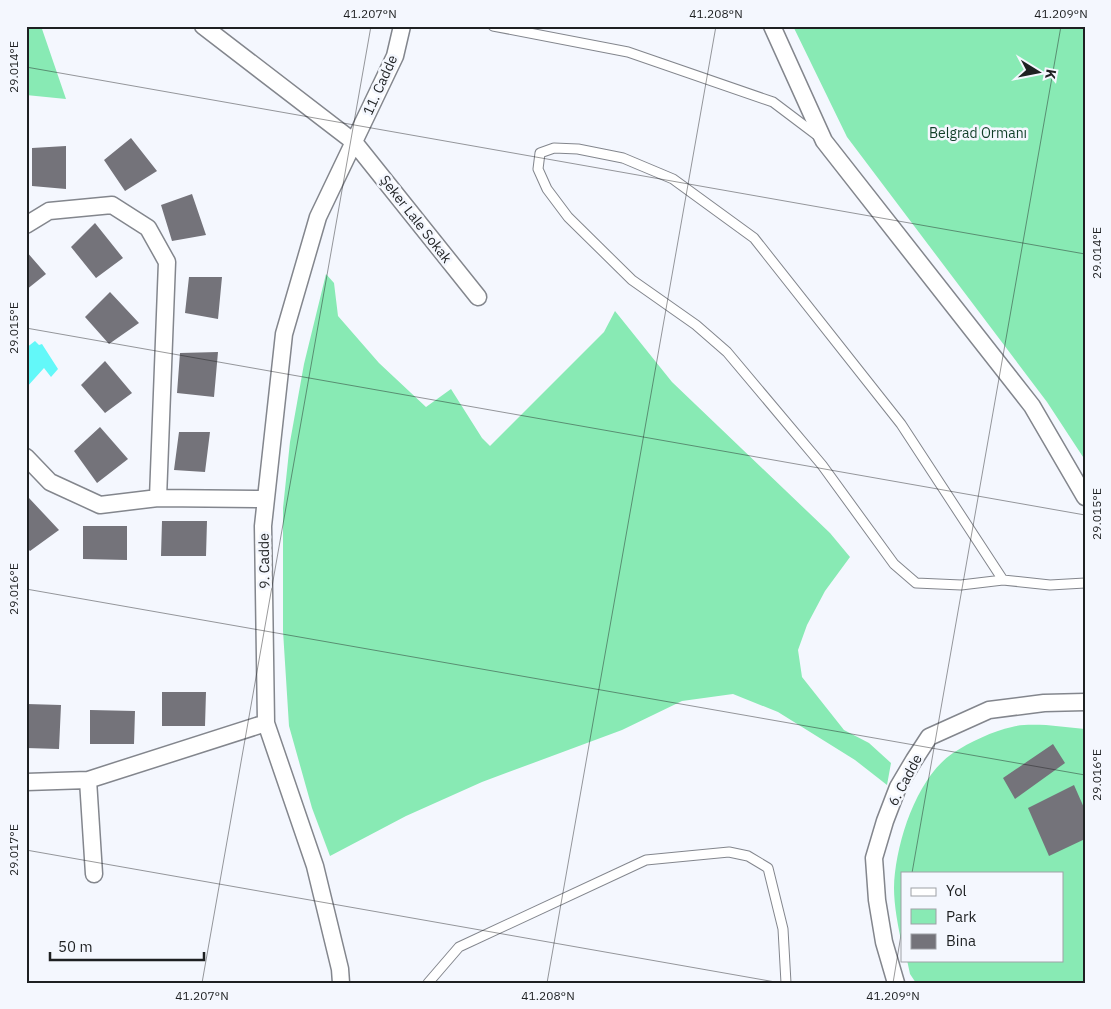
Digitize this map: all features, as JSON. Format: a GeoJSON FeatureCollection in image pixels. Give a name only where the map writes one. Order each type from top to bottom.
{"type":"FeatureCollection","features":[{"type":"Feature","properties":{"kind":"street","name":"Şeker Lale Sokak"},"geometry":{"type":"LineString","coordinates":[[203,26],[354,142],[478,297]]}},
{"type":"Feature","properties":{"kind":"street","name":"11. Cadde"},"geometry":{"type":"LineString","coordinates":[[354,142],[395,56],[402,26]]}},
{"type":"Feature","properties":{"kind":"street"},"geometry":{"type":"LineString","coordinates":[[772,26],[824,141],[1032,406],[1085,497]]}},
{"type":"Feature","properties":{"kind":"street","name":"9. Cadde"},"geometry":{"type":"LineString","coordinates":[[341,983],[340,969],[315,866],[266,723],[263,526],[284,334],[318,217],[354,142]]}},
{"type":"Feature","properties":{"kind":"street"},"geometry":{"type":"LineString","coordinates":[[26,225],[49,211],[112,205],[148,228],[167,262],[158,498]]}},
{"type":"Feature","properties":{"kind":"street"},"geometry":{"type":"LineString","coordinates":[[26,457],[50,482],[100,505],[158,498],[266,499]]}},
{"type":"Feature","properties":{"kind":"street","name":"6. Cadde"},"geometry":{"type":"LineString","coordinates":[[896,983],[884,942],[876,900],[874,858],[898,787],[919,752],[929,738],[989,710],[1044,703],[1085,702]]}},
{"type":"Feature","properties":{"kind":"street"},"geometry":{"type":"LineString","coordinates":[[26,782],[88,780],[266,723]]}},
{"type":"Feature","properties":{"kind":"street"},"geometry":{"type":"LineString","coordinates":[[88,780],[94,874]]}},
{"type":"Feature","properties":{"kind":"lane"},"geometry":{"type":"LineString","coordinates":[[493,26],[628,52],[773,102],[824,141]]}},
{"type":"Feature","properties":{"kind":"lane"},"geometry":{"type":"LineString","coordinates":[[1003,580],[901,424],[754,238],[673,179],[623,158],[578,149],[554,148],[540,153],[538,169],[547,189],[568,217],[632,280],[696,326],[727,352],[822,465],[894,564],[916,583],[962,585],[1003,580],[1050,585],[1085,583]]}},
{"type":"Feature","properties":{"kind":"lane"},"geometry":{"type":"LineString","coordinates":[[428,983],[459,947],[646,860],[729,852],[748,856],[768,868],[783,929],[786,983]]}},
{"type":"Feature","properties":{"kind":"green space"},"geometry":{"type":"Polygon","coordinates":[[[26,26],[41,26],[66,99],[26,95],[26,26]]]}},
{"type":"Feature","properties":{"kind":"green space","name":"Belgrad Ormanı"},"geometry":{"type":"Polygon","coordinates":[[[793,26],[1085,26],[1085,460],[1047,402],[847,137],[793,26]]]}},
{"type":"Feature","properties":{"kind":"green space"},"geometry":{"type":"Polygon","coordinates":[[[326,274],[334,283],[338,316],[379,363],[426,407],[451,389],[482,438],[490,446],[604,332],[615,311],[672,382],[830,533],[850,557],[825,591],[807,625],[798,650],[802,677],[844,730],[869,743],[891,763],[887,785],[855,760],[778,712],[733,694],[682,701],[622,730],[482,782],[406,816],[330,856],[312,808],[289,726],[283,631],[283,508],[290,442],[304,364],[326,274]]]}},
{"type":"Feature","properties":{"kind":"green space"},"geometry":{"type":"Polygon","coordinates":[[[1029,725],[1085,729],[1085,983],[916,983],[910,974],[907,962],[1064,962],[1064,872],[901,872],[901,939],[896,916],[894,888],[898,852],[910,814],[918,795],[928,779],[940,764],[953,753],[982,737],[1012,727],[1029,725]]]}},
{"type":"Feature","properties":{"kind":"water"},"geometry":{"type":"Polygon","coordinates":[[[35,341],[39,345],[42,344],[58,369],[51,377],[44,368],[26,388],[26,348],[35,341]]]}},
{"type":"Feature","properties":{"kind":"building"},"geometry":{"type":"Polygon","coordinates":[[[131,138],[157,171],[125,191],[104,160],[131,138]]]}},
{"type":"Feature","properties":{"kind":"building"},"geometry":{"type":"Polygon","coordinates":[[[66,146],[66,189],[32,186],[32,148],[66,146]]]}},
{"type":"Feature","properties":{"kind":"building"},"geometry":{"type":"Polygon","coordinates":[[[192,194],[206,235],[172,241],[161,205],[192,194]]]}},
{"type":"Feature","properties":{"kind":"building"},"geometry":{"type":"Polygon","coordinates":[[[95,223],[123,258],[96,278],[71,247],[95,223]]]}},
{"type":"Feature","properties":{"kind":"building"},"geometry":{"type":"Polygon","coordinates":[[[26,251],[46,274],[26,290],[26,251]]]}},
{"type":"Feature","properties":{"kind":"building"},"geometry":{"type":"Polygon","coordinates":[[[189,277],[222,277],[218,319],[185,313],[189,277]]]}},
{"type":"Feature","properties":{"kind":"building"},"geometry":{"type":"Polygon","coordinates":[[[110,292],[139,323],[109,344],[85,317],[110,292]]]}},
{"type":"Feature","properties":{"kind":"building"},"geometry":{"type":"Polygon","coordinates":[[[218,352],[214,397],[177,393],[180,353],[218,352]]]}},
{"type":"Feature","properties":{"kind":"building"},"geometry":{"type":"Polygon","coordinates":[[[105,361],[132,393],[105,413],[81,385],[105,361]]]}},
{"type":"Feature","properties":{"kind":"building"},"geometry":{"type":"Polygon","coordinates":[[[100,427],[128,459],[97,483],[74,451],[100,427]]]}},
{"type":"Feature","properties":{"kind":"building"},"geometry":{"type":"Polygon","coordinates":[[[179,432],[210,432],[205,472],[174,470],[179,432]]]}},
{"type":"Feature","properties":{"kind":"building"},"geometry":{"type":"Polygon","coordinates":[[[29,498],[59,530],[30,551],[26,547],[26,501],[29,498]]]}},
{"type":"Feature","properties":{"kind":"building"},"geometry":{"type":"Polygon","coordinates":[[[162,521],[207,521],[206,556],[161,556],[162,521]]]}},
{"type":"Feature","properties":{"kind":"building"},"geometry":{"type":"Polygon","coordinates":[[[83,526],[127,526],[127,560],[83,559],[83,526]]]}},
{"type":"Feature","properties":{"kind":"building"},"geometry":{"type":"Polygon","coordinates":[[[162,692],[206,692],[205,726],[162,726],[162,692]]]}},
{"type":"Feature","properties":{"kind":"building"},"geometry":{"type":"Polygon","coordinates":[[[27,704],[61,705],[59,749],[26,748],[27,704]]]}},
{"type":"Feature","properties":{"kind":"building"},"geometry":{"type":"Polygon","coordinates":[[[90,710],[135,711],[134,744],[90,744],[90,710]]]}},
{"type":"Feature","properties":{"kind":"building"},"geometry":{"type":"Polygon","coordinates":[[[1053,744],[1065,763],[1015,799],[1003,778],[1053,744]]]}},
{"type":"Feature","properties":{"kind":"building"},"geometry":{"type":"Polygon","coordinates":[[[1074,785],[1085,810],[1085,839],[1049,856],[1028,808],[1074,785]]]}}]}
